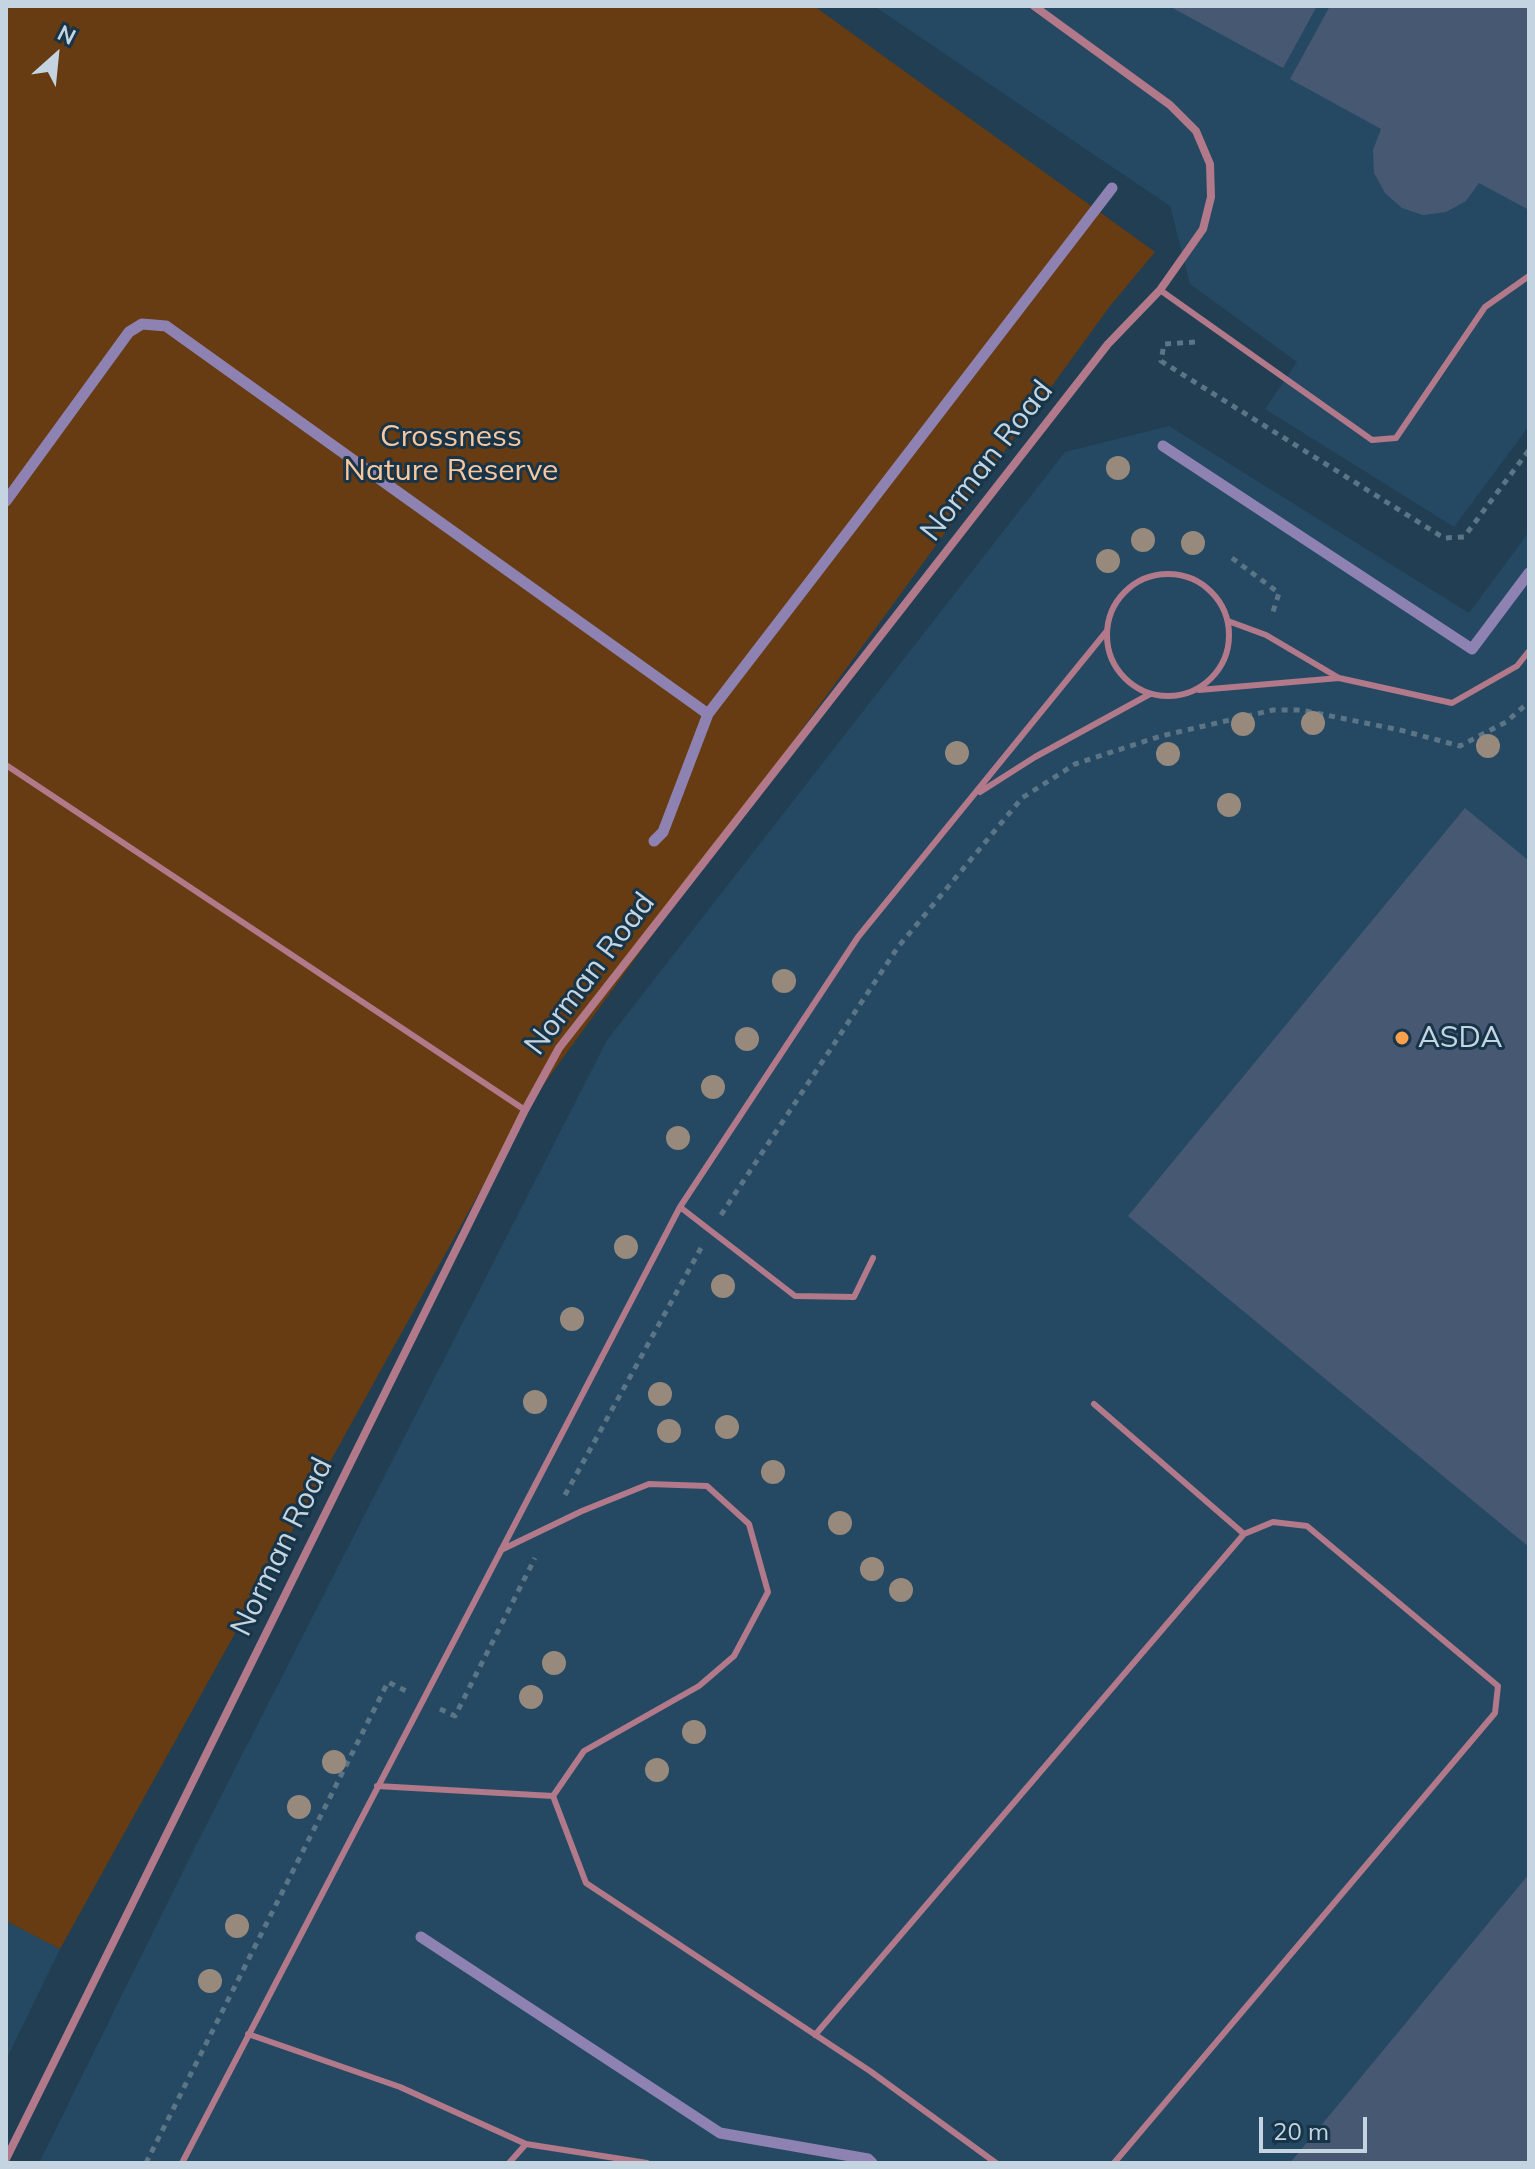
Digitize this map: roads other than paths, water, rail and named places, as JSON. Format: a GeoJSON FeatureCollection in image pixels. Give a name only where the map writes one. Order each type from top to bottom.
{"type":"FeatureCollection","features":[{"type":"Feature","properties":{"kind":"street","name":"Norman Road"},"geometry":{"type":"LineString","coordinates":[[6,2159],[525,1110],[559,1048],[1108,344],[1160,290],[1203,229],[1211,197],[1210,164],[1196,131],[1170,105],[1034,6]]}},
{"type":"Feature","properties":{"kind":"lane"},"geometry":{"type":"LineString","coordinates":[[1160,290],[1372,440],[1396,438],[1485,307],[1529,276]]}},
{"type":"Feature","properties":{"kind":"lane"},"geometry":{"type":"LineString","coordinates":[[1196,690],[1213,677],[1228,650],[1228,621],[1216,596],[1194,578],[1165,573],[1135,582],[1111,609],[1106,632],[1110,658],[1121,675],[1130,684],[1150,694],[1176,696],[1196,690],[1339,678],[1452,703],[1517,666],[1529,651]]}},
{"type":"Feature","properties":{"kind":"lane"},"geometry":{"type":"LineString","coordinates":[[1228,621],[1266,635],[1339,678]]}},
{"type":"Feature","properties":{"kind":"lane"},"geometry":{"type":"LineString","coordinates":[[182,2163],[680,1207],[858,937],[1106,632]]}},
{"type":"Feature","properties":{"kind":"lane"},"geometry":{"type":"LineString","coordinates":[[974,796],[1035,757],[1150,694]]}},
{"type":"Feature","properties":{"kind":"lane"},"geometry":{"type":"LineString","coordinates":[[6,765],[525,1110]]}},
{"type":"Feature","properties":{"kind":"lane"},"geometry":{"type":"LineString","coordinates":[[680,1207],[795,1296],[854,1297],[873,1258]]}},
{"type":"Feature","properties":{"kind":"lane"},"geometry":{"type":"LineString","coordinates":[[1094,1404],[1244,1534]]}},
{"type":"Feature","properties":{"kind":"lane"},"geometry":{"type":"LineString","coordinates":[[501,1550],[649,1484],[707,1486],[749,1524],[768,1592],[734,1656],[699,1686],[584,1751],[553,1796]]}},
{"type":"Feature","properties":{"kind":"lane"},"geometry":{"type":"LineString","coordinates":[[815,2035],[1244,1534],[1273,1522],[1307,1526],[1498,1686],[1495,1713],[1114,2163]]}},
{"type":"Feature","properties":{"kind":"lane"},"geometry":{"type":"LineString","coordinates":[[377,1786],[553,1796]]}},
{"type":"Feature","properties":{"kind":"lane"},"geometry":{"type":"LineString","coordinates":[[553,1796],[586,1883],[870,2071],[996,2163]]}},
{"type":"Feature","properties":{"kind":"lane"},"geometry":{"type":"LineString","coordinates":[[248,2034],[400,2087],[526,2144],[647,2163]]}},
{"type":"Feature","properties":{"kind":"lane"},"geometry":{"type":"LineString","coordinates":[[509,2163],[526,2144]]}},
{"type":"Feature","properties":{"kind":"waterway"},"geometry":{"type":"LineString","coordinates":[[654,841],[663,832],[708,714],[1112,188]]}},
{"type":"Feature","properties":{"kind":"waterway"},"geometry":{"type":"LineString","coordinates":[[6,501],[129,332],[142,324],[166,326],[708,714]]}},
{"type":"Feature","properties":{"kind":"waterway"},"geometry":{"type":"LineString","coordinates":[[1163,446],[1472,649],[1529,573]]}},
{"type":"Feature","properties":{"kind":"waterway"},"geometry":{"type":"LineString","coordinates":[[421,1937],[720,2133],[868,2159],[872,2163]]}},
{"type":"Feature","properties":{"kind":"place","name":"ASDA"},"geometry":{"type":"Point","coordinates":[1402,1038]}},
{"type":"Feature","properties":{"kind":"park label","name":"Crossness Nature Reserve"},"geometry":{"type":"Point","coordinates":[451,454]}}]}
